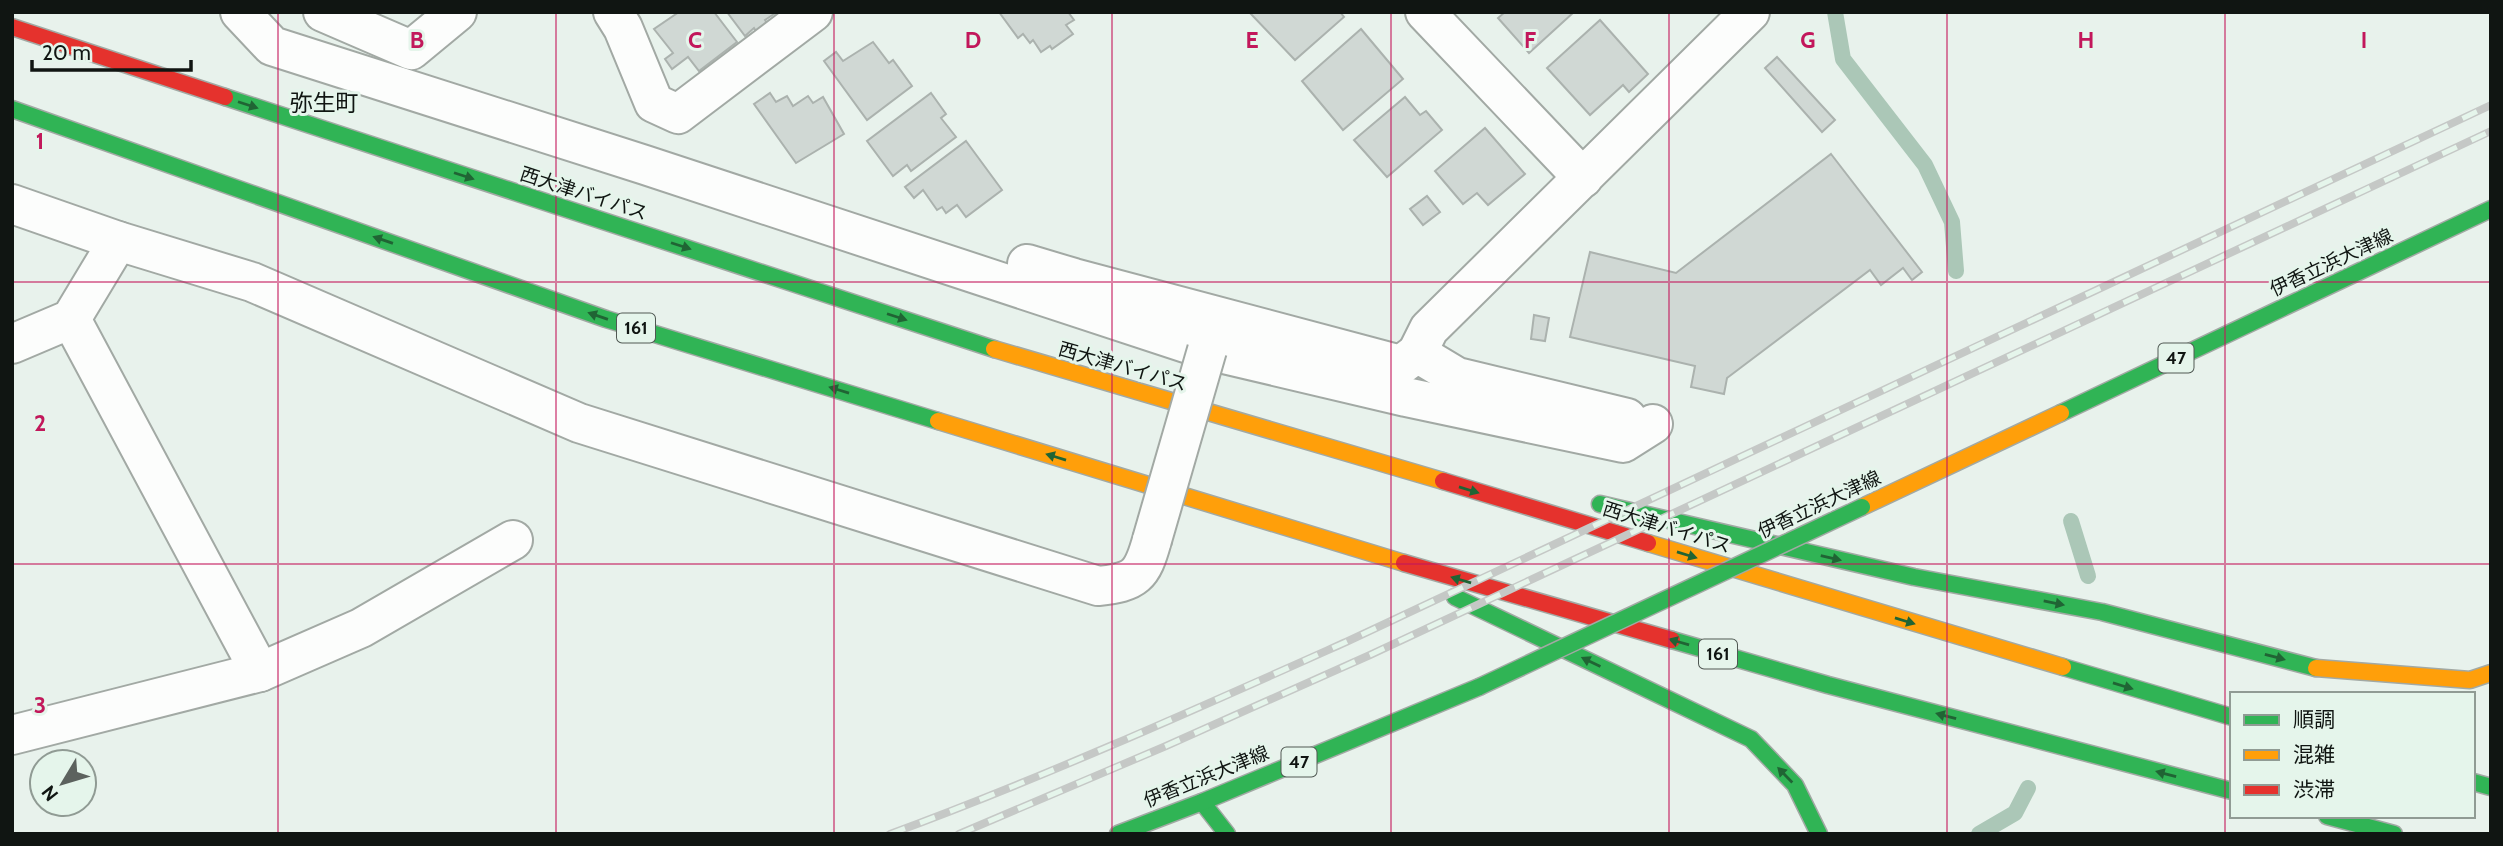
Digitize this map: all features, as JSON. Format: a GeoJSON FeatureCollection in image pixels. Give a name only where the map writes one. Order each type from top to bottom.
{"type":"FeatureCollection","features":[{"type":"Feature","properties":{"kind":"main road","name":"西大津バイパス"},"geometry":{"type":"LineString","coordinates":[[12,27],[1025,359],[2230,716]]}},
{"type":"Feature","properties":{"kind":"main road","name":"161"},"geometry":{"type":"LineString","coordinates":[[12,109],[606,318],[1358,550],[1828,685],[2230,790]]}},
{"type":"Feature","properties":{"kind":"main road","name":"伊香立浜大津線"},"geometry":{"type":"LineString","coordinates":[[1118,834],[1479,687],[2491,209]]}},
{"type":"Feature","properties":{"kind":"main road"},"geometry":{"type":"LineString","coordinates":[[1240,421],[1496,480]]}},
{"type":"Feature","properties":{"kind":"main road"},"geometry":{"type":"LineString","coordinates":[[1590,502],[1914,577],[2102,612],[2323,670],[2470,680],[2491,673]]}},
{"type":"Feature","properties":{"kind":"main road"},"geometry":{"type":"LineString","coordinates":[[1358,550],[1751,739],[1795,785],[1819,834]]}},
{"type":"Feature","properties":{"kind":"main road"},"geometry":{"type":"LineString","coordinates":[[1202,802],[1210,834]]}},
{"type":"Feature","properties":{"kind":"main road"},"geometry":{"type":"LineString","coordinates":[[1202,802],[1227,834]]}},
{"type":"Feature","properties":{"kind":"main road"},"geometry":{"type":"LineString","coordinates":[[2334,818],[2394,834]]}},
{"type":"Feature","properties":{"kind":"street"},"geometry":{"type":"LineString","coordinates":[[240,12],[272,47],[645,165],[1207,350],[1406,397],[1623,443],[1653,424],[1457,377],[1417,353]]}},
{"type":"Feature","properties":{"kind":"street"},"geometry":{"type":"LineString","coordinates":[[323,12],[411,50],[457,12]]}},
{"type":"Feature","properties":{"kind":"street"},"geometry":{"type":"LineString","coordinates":[[613,12],[624,28],[654,103],[678,114],[813,12]]}},
{"type":"Feature","properties":{"kind":"street"},"geometry":{"type":"LineString","coordinates":[[1425,12],[1583,178]]}},
{"type":"Feature","properties":{"kind":"street"},"geometry":{"type":"LineString","coordinates":[[645,165],[759,178],[1074,278],[1401,365],[1417,353],[1429,329],[1750,12]]}},
{"type":"Feature","properties":{"kind":"street"},"geometry":{"type":"LineString","coordinates":[[12,204],[118,241],[252,282],[579,423],[1098,586],[1125,583],[1145,567],[1207,350]]}},
{"type":"Feature","properties":{"kind":"street"},"geometry":{"type":"LineString","coordinates":[[12,344],[71,319],[118,241]]}},
{"type":"Feature","properties":{"kind":"street"},"geometry":{"type":"LineString","coordinates":[[71,319],[260,672]]}},
{"type":"Feature","properties":{"kind":"street"},"geometry":{"type":"LineString","coordinates":[[12,735],[260,672],[361,628],[513,540]]}},
{"type":"Feature","properties":{"kind":"building"},"geometry":{"type":"Polygon","coordinates":[[[679,12],[714,12],[737,42],[699,71],[688,57],[672,69],[665,59],[673,53],[654,29],[679,12]]]}},
{"type":"Feature","properties":{"kind":"building"},"geometry":{"type":"Polygon","coordinates":[[[727,12],[774,14],[765,20],[767,23],[756,31],[754,28],[745,36],[727,12]]]}},
{"type":"Feature","properties":{"kind":"building"},"geometry":{"type":"Polygon","coordinates":[[[999,12],[1068,12],[1074,20],[1066,25],[1073,34],[1052,49],[1050,46],[1041,52],[1033,40],[1030,43],[1023,34],[1018,38],[999,12]]]}},
{"type":"Feature","properties":{"kind":"building"},"geometry":{"type":"Polygon","coordinates":[[[1249,12],[1340,12],[1344,17],[1295,60],[1249,12]]]}},
{"type":"Feature","properties":{"kind":"building"},"geometry":{"type":"Polygon","coordinates":[[[1505,12],[1574,12],[1529,53],[1498,18],[1505,12]]]}},
{"type":"Feature","properties":{"kind":"building"},"geometry":{"type":"Polygon","coordinates":[[[1600,20],[1648,74],[1629,92],[1623,85],[1590,115],[1547,68],[1600,20]]]}},
{"type":"Feature","properties":{"kind":"building"},"geometry":{"type":"Polygon","coordinates":[[[1361,29],[1403,79],[1343,130],[1302,81],[1361,29]]]}},
{"type":"Feature","properties":{"kind":"building"},"geometry":{"type":"Polygon","coordinates":[[[873,42],[889,63],[893,60],[912,86],[867,120],[824,61],[836,52],[843,61],[873,42]]]}},
{"type":"Feature","properties":{"kind":"building"},"geometry":{"type":"Polygon","coordinates":[[[1777,57],[1835,120],[1822,132],[1765,68],[1777,57]]]}},
{"type":"Feature","properties":{"kind":"building"},"geometry":{"type":"Polygon","coordinates":[[[770,93],[776,102],[787,96],[793,106],[808,96],[813,103],[823,97],[844,134],[796,163],[754,104],[770,93]]]}},
{"type":"Feature","properties":{"kind":"building"},"geometry":{"type":"Polygon","coordinates":[[[931,93],[946,114],[941,118],[956,137],[911,171],[907,165],[893,176],[867,141],[931,93]]]}},
{"type":"Feature","properties":{"kind":"building"},"geometry":{"type":"Polygon","coordinates":[[[1405,97],[1420,115],[1426,111],[1442,130],[1387,177],[1354,140],[1405,97]]]}},
{"type":"Feature","properties":{"kind":"building"},"geometry":{"type":"Polygon","coordinates":[[[1485,128],[1525,174],[1488,205],[1477,193],[1463,204],[1435,171],[1485,128]]]}},
{"type":"Feature","properties":{"kind":"building"},"geometry":{"type":"Polygon","coordinates":[[[966,141],[1002,190],[966,217],[957,205],[946,213],[942,207],[937,210],[923,190],[914,198],[905,187],[966,141]]]}},
{"type":"Feature","properties":{"kind":"building"},"geometry":{"type":"Polygon","coordinates":[[[1831,154],[1922,272],[1912,280],[1903,268],[1881,285],[1870,270],[1727,378],[1724,394],[1691,387],[1695,366],[1570,337],[1590,252],[1676,273],[1831,154]]]}},
{"type":"Feature","properties":{"kind":"building"},"geometry":{"type":"Polygon","coordinates":[[[1427,196],[1440,212],[1423,225],[1410,209],[1427,196]]]}},
{"type":"Feature","properties":{"kind":"building"},"geometry":{"type":"Polygon","coordinates":[[[1534,315],[1549,318],[1545,341],[1531,339],[1534,315]]]}},
{"type":"Feature","properties":{"kind":"waterway"},"geometry":{"type":"LineString","coordinates":[[1835,12],[1843,59],[1925,165],[1952,222],[1956,271]]}},
{"type":"Feature","properties":{"kind":"waterway"},"geometry":{"type":"LineString","coordinates":[[2071,521],[2088,576]]}},
{"type":"Feature","properties":{"kind":"waterway"},"geometry":{"type":"LineString","coordinates":[[1979,834],[2015,813],[2028,788]]}},
{"type":"Feature","properties":{"kind":"railway"},"geometry":{"type":"LineString","coordinates":[[890,834],[1063,766],[1346,642],[2491,105]]}},
{"type":"Feature","properties":{"kind":"railway"},"geometry":{"type":"LineString","coordinates":[[959,834],[1370,655],[2491,131]]}},
{"type":"Feature","properties":{"kind":"traffic: fast"},"geometry":{"type":"LineString","coordinates":[[225,97],[994,349]]}},
{"type":"Feature","properties":{"kind":"traffic: fast"},"geometry":{"type":"LineString","coordinates":[[12,109],[606,319],[938,421]]}},
{"type":"Feature","properties":{"kind":"traffic: fast"},"geometry":{"type":"LineString","coordinates":[[2061,413],[2491,209]]}},
{"type":"Feature","properties":{"kind":"traffic: fast"},"geometry":{"type":"LineString","coordinates":[[1600,504],[1914,577],[2102,612],[2316,668]]}},
{"type":"Feature","properties":{"kind":"traffic: fast"},"geometry":{"type":"LineString","coordinates":[[1479,687],[1862,507]]}},
{"type":"Feature","properties":{"kind":"traffic: fast"},"geometry":{"type":"LineString","coordinates":[[1455,597],[1751,739],[1795,785],[1819,834]]}},
{"type":"Feature","properties":{"kind":"traffic: fast"},"geometry":{"type":"LineString","coordinates":[[1672,640],[1828,685],[2230,790]]}},
{"type":"Feature","properties":{"kind":"traffic: fast"},"geometry":{"type":"LineString","coordinates":[[2063,667],[2230,716]]}},
{"type":"Feature","properties":{"kind":"traffic: fast"},"geometry":{"type":"LineString","coordinates":[[1118,834],[1479,687]]}},
{"type":"Feature","properties":{"kind":"traffic: fast"},"geometry":{"type":"LineString","coordinates":[[2475,783],[2491,787]]}},
{"type":"Feature","properties":{"kind":"traffic: fast"},"geometry":{"type":"LineString","coordinates":[[1202,802],[1227,834]]}},
{"type":"Feature","properties":{"kind":"traffic: fast"},"geometry":{"type":"LineString","coordinates":[[2334,818],[2394,834]]}},
{"type":"Feature","properties":{"kind":"traffic: slow"},"geometry":{"type":"LineString","coordinates":[[994,349],[1443,481]]}},
{"type":"Feature","properties":{"kind":"traffic: slow"},"geometry":{"type":"LineString","coordinates":[[1862,507],[2061,413]]}},
{"type":"Feature","properties":{"kind":"traffic: slow"},"geometry":{"type":"LineString","coordinates":[[938,421],[1404,563]]}},
{"type":"Feature","properties":{"kind":"traffic: slow"},"geometry":{"type":"LineString","coordinates":[[1648,543],[2063,667]]}},
{"type":"Feature","properties":{"kind":"traffic: slow"},"geometry":{"type":"LineString","coordinates":[[2316,668],[2470,680],[2491,673]]}},
{"type":"Feature","properties":{"kind":"traffic: jam"},"geometry":{"type":"LineString","coordinates":[[12,27],[225,97]]}},
{"type":"Feature","properties":{"kind":"traffic: jam"},"geometry":{"type":"LineString","coordinates":[[1443,481],[1648,543]]}},
{"type":"Feature","properties":{"kind":"traffic: jam"},"geometry":{"type":"LineString","coordinates":[[1404,563],[1672,640]]}},
{"type":"Feature","properties":{"kind":"district","name":"弥生町"},"geometry":{"type":"Point","coordinates":[324,103]}}]}
